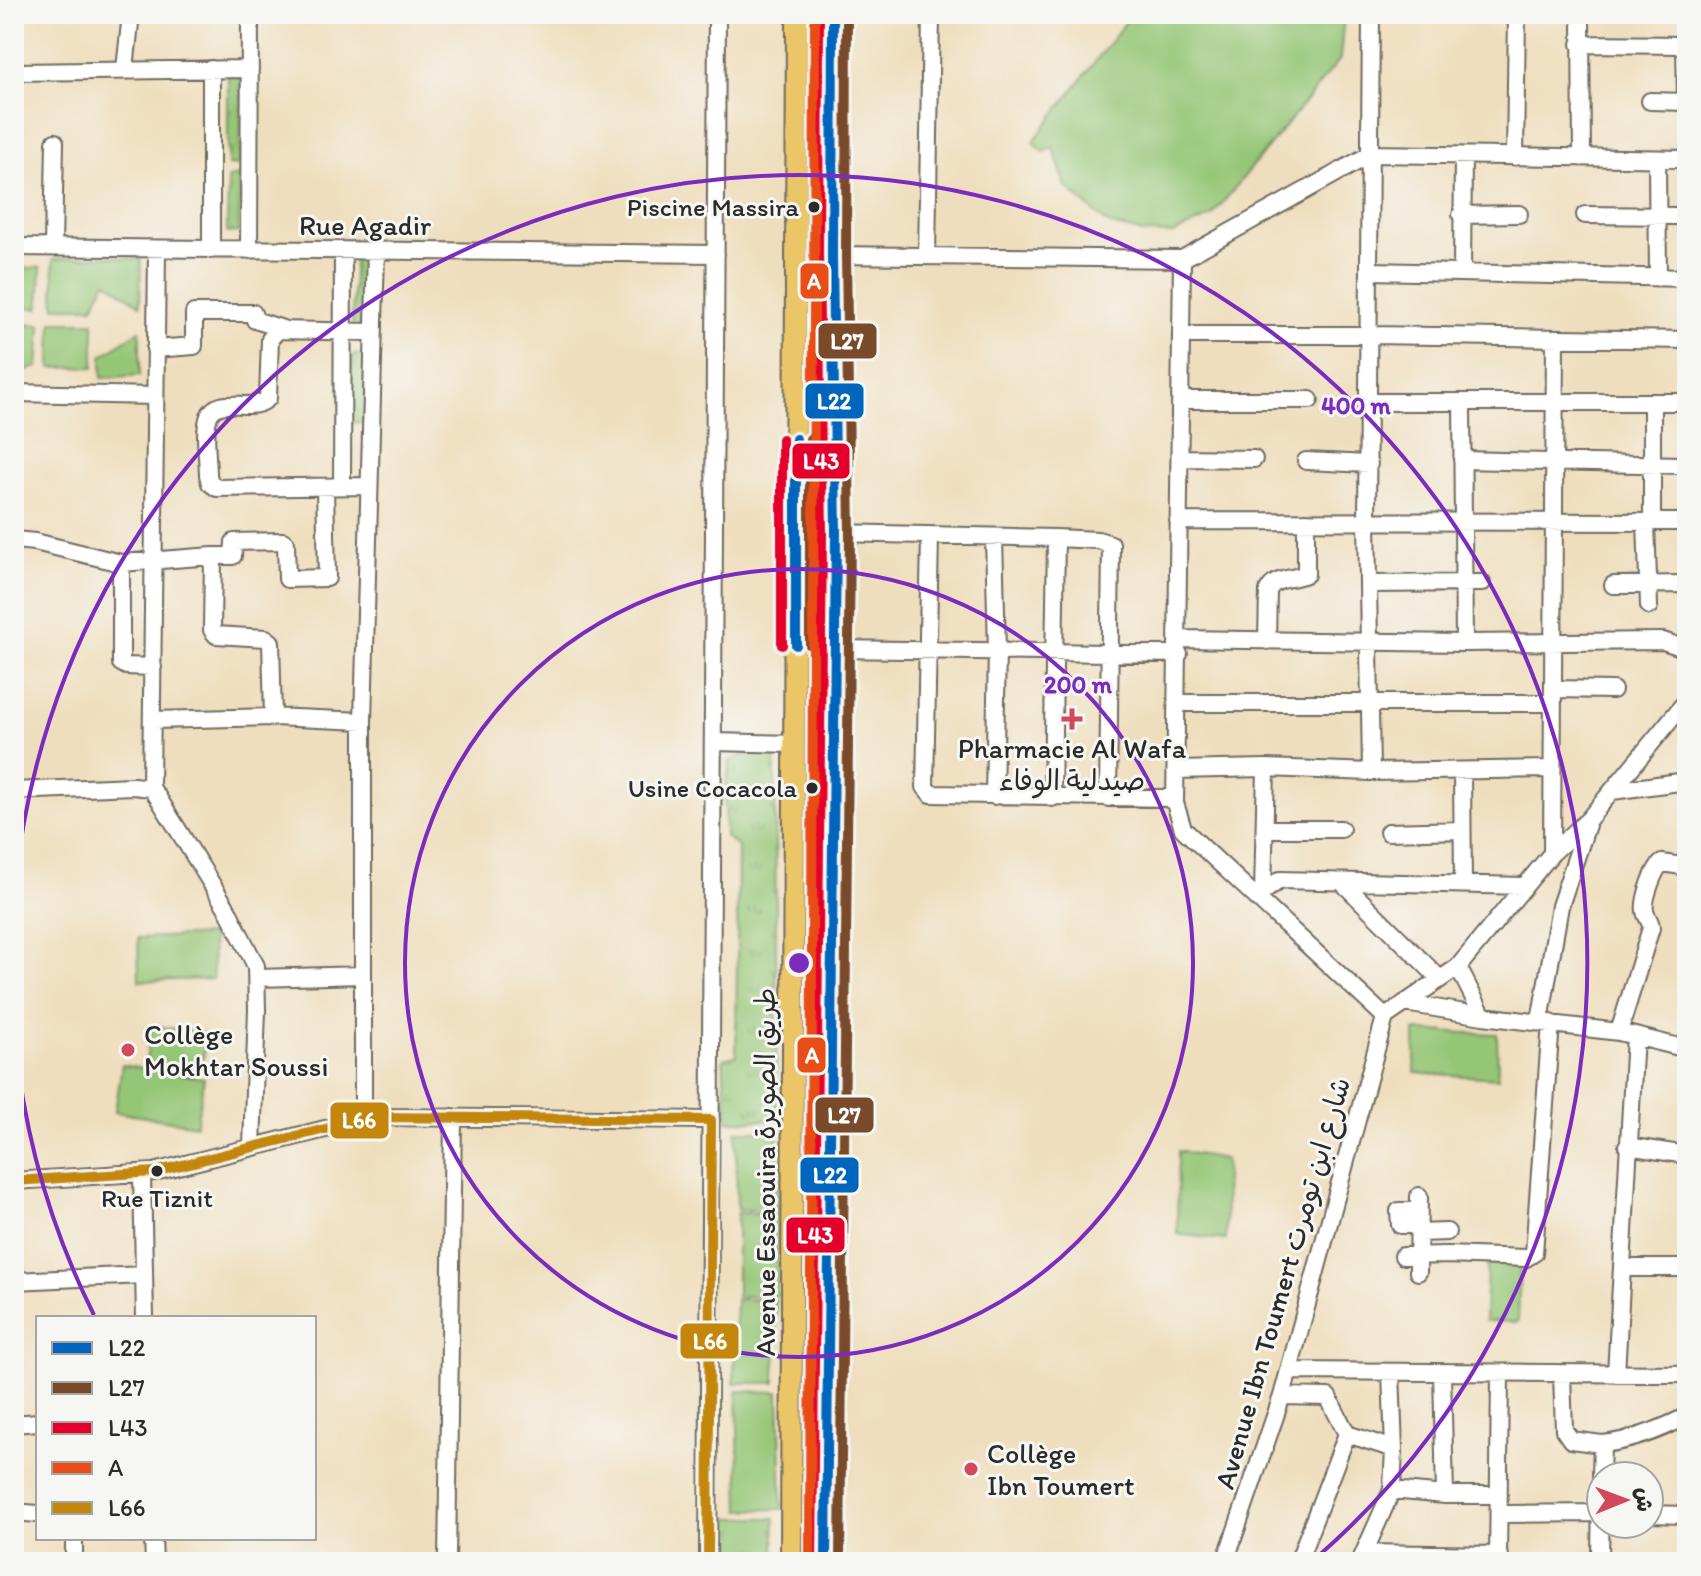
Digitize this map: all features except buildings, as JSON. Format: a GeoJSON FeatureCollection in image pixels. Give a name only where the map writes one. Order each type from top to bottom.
{"type":"FeatureCollection","features":[{"type":"Feature","properties":{"kind":"main road","name":"Avenue Essaouira طريق الصويرة"},"geometry":{"type":"LineString","coordinates":[[791,1562],[797,14]]}},
{"type":"Feature","properties":{"kind":"main road"},"geometry":{"type":"LineString","coordinates":[[826,1562],[836,533],[833,14]]}},
{"type":"Feature","properties":{"kind":"street"},"geometry":{"type":"LineString","coordinates":[[125,69],[131,14]]}},
{"type":"Feature","properties":{"kind":"street"},"geometry":{"type":"LineString","coordinates":[[249,250],[250,14]]}},
{"type":"Feature","properties":{"kind":"street"},"geometry":{"type":"LineString","coordinates":[[708,1562],[717,14]]}},
{"type":"Feature","properties":{"kind":"street"},"geometry":{"type":"LineString","coordinates":[[927,256],[931,14]]}},
{"type":"Feature","properties":{"kind":"street"},"geometry":{"type":"LineString","coordinates":[[1371,14],[1367,520],[1371,772]]}},
{"type":"Feature","properties":{"kind":"street"},"geometry":{"type":"LineString","coordinates":[[1515,157],[1517,14]]}},
{"type":"Feature","properties":{"kind":"street"},"geometry":{"type":"LineString","coordinates":[[1581,14],[1582,158]]}},
{"type":"Feature","properties":{"kind":"street"},"geometry":{"type":"LineString","coordinates":[[1580,44],[1686,45],[1687,102],[1650,101]]}},
{"type":"Feature","properties":{"kind":"street"},"geometry":{"type":"LineString","coordinates":[[211,69],[211,250]]}},
{"type":"Feature","properties":{"kind":"street"},"geometry":{"type":"LineString","coordinates":[[14,72],[250,69]]}},
{"type":"Feature","properties":{"kind":"street"},"geometry":{"type":"LineString","coordinates":[[53,247],[55,142]]}},
{"type":"Feature","properties":{"kind":"street"},"geometry":{"type":"LineString","coordinates":[[832,255],[1182,259],[1371,154],[1687,159]]}},
{"type":"Feature","properties":{"kind":"street"},"geometry":{"type":"LineString","coordinates":[[1462,272],[1463,156]]}},
{"type":"Feature","properties":{"kind":"street"},"geometry":{"type":"LineString","coordinates":[[1657,159],[1658,278]]}},
{"type":"Feature","properties":{"kind":"street"},"geometry":{"type":"LineString","coordinates":[[1461,215],[1519,214]]}},
{"type":"Feature","properties":{"kind":"street"},"geometry":{"type":"LineString","coordinates":[[1585,215],[1676,216]]}},
{"type":"Feature","properties":{"kind":"street","name":"Rue Agadir"},"geometry":{"type":"LineString","coordinates":[[14,247],[716,254]]}},
{"type":"Feature","properties":{"kind":"street"},"geometry":{"type":"LineString","coordinates":[[157,250],[151,788],[252,954],[258,978],[252,1146]]}},
{"type":"Feature","properties":{"kind":"street"},"geometry":{"type":"LineString","coordinates":[[342,486],[343,250]]}},
{"type":"Feature","properties":{"kind":"street"},"geometry":{"type":"LineString","coordinates":[[363,1117],[363,721],[376,251]]}},
{"type":"Feature","properties":{"kind":"street"},"geometry":{"type":"LineString","coordinates":[[1182,259],[1175,803],[1183,829],[1260,895],[1385,1017],[1458,967],[1552,853],[1588,820],[1687,700]]}},
{"type":"Feature","properties":{"kind":"street"},"geometry":{"type":"LineString","coordinates":[[1371,271],[1687,278]]}},
{"type":"Feature","properties":{"kind":"street"},"geometry":{"type":"LineString","coordinates":[[155,349],[194,346],[194,313],[253,313],[255,320],[288,330]]}},
{"type":"Feature","properties":{"kind":"street"},"geometry":{"type":"LineString","coordinates":[[369,486],[223,489],[213,486],[208,475],[210,414],[222,406],[263,403],[268,398],[270,339],[278,330],[372,332]]}},
{"type":"Feature","properties":{"kind":"street"},"geometry":{"type":"LineString","coordinates":[[1181,335],[1687,340]]}},
{"type":"Feature","properties":{"kind":"street"},"geometry":{"type":"LineString","coordinates":[[1552,853],[1555,338]]}},
{"type":"Feature","properties":{"kind":"street"},"geometry":{"type":"LineString","coordinates":[[14,393],[155,396]]}},
{"type":"Feature","properties":{"kind":"street"},"geometry":{"type":"LineString","coordinates":[[1181,400],[1310,400]]}},
{"type":"Feature","properties":{"kind":"street"},"geometry":{"type":"LineString","coordinates":[[1370,402],[1687,402]]}},
{"type":"Feature","properties":{"kind":"street"},"geometry":{"type":"LineString","coordinates":[[1649,606],[1652,402]]}},
{"type":"Feature","properties":{"kind":"street"},"geometry":{"type":"LineString","coordinates":[[1462,403],[1464,643]]}},
{"type":"Feature","properties":{"kind":"street"},"geometry":{"type":"LineString","coordinates":[[1180,458],[1254,459]]}},
{"type":"Feature","properties":{"kind":"street"},"geometry":{"type":"LineString","coordinates":[[1462,460],[1682,465]]}},
{"type":"Feature","properties":{"kind":"street"},"geometry":{"type":"LineString","coordinates":[[1306,461],[1369,464]]}},
{"type":"Feature","properties":{"kind":"street"},"geometry":{"type":"LineString","coordinates":[[14,540],[35,542],[121,563],[233,556],[234,542],[283,541],[286,543],[287,579],[327,578],[325,487]]}},
{"type":"Feature","properties":{"kind":"street"},"geometry":{"type":"LineString","coordinates":[[1178,521],[1687,522]]}},
{"type":"Feature","properties":{"kind":"street"},"geometry":{"type":"LineString","coordinates":[[1267,641],[1271,585],[1275,581],[1306,574],[1306,521]]}},
{"type":"Feature","properties":{"kind":"street"},"geometry":{"type":"LineString","coordinates":[[836,533],[1056,538],[1098,540],[1111,544],[1108,798]]}},
{"type":"Feature","properties":{"kind":"street"},"geometry":{"type":"LineString","coordinates":[[930,536],[925,787],[931,794],[1168,798],[1175,803]]}},
{"type":"Feature","properties":{"kind":"street"},"geometry":{"type":"LineString","coordinates":[[994,537],[997,651],[994,796]]}},
{"type":"Feature","properties":{"kind":"street"},"geometry":{"type":"LineString","coordinates":[[1052,798],[1056,538]]}},
{"type":"Feature","properties":{"kind":"street"},"geometry":{"type":"LineString","coordinates":[[213,556],[212,630],[216,635],[266,638],[271,642],[273,717]]}},
{"type":"Feature","properties":{"kind":"street"},"geometry":{"type":"LineString","coordinates":[[121,563],[121,663],[153,667]]}},
{"type":"Feature","properties":{"kind":"street"},"geometry":{"type":"LineString","coordinates":[[1369,584],[1482,583]]}},
{"type":"Feature","properties":{"kind":"street"},"geometry":{"type":"LineString","coordinates":[[1613,585],[1687,584]]}},
{"type":"Feature","properties":{"kind":"street"},"geometry":{"type":"LineString","coordinates":[[835,649],[1110,653],[1267,641],[1663,641],[1687,649]]}},
{"type":"Feature","properties":{"kind":"street"},"geometry":{"type":"LineString","coordinates":[[1177,703],[1369,704],[1553,696],[1613,690]]}},
{"type":"Feature","properties":{"kind":"street"},"geometry":{"type":"LineString","coordinates":[[153,720],[273,717],[363,721]]}},
{"type":"Feature","properties":{"kind":"street"},"geometry":{"type":"LineString","coordinates":[[714,742],[795,744]]}},
{"type":"Feature","properties":{"kind":"street"},"geometry":{"type":"LineString","coordinates":[[1176,770],[1266,768],[1371,772],[1552,769]]}},
{"type":"Feature","properties":{"kind":"street"},"geometry":{"type":"LineString","coordinates":[[1260,895],[1267,829],[1266,768]]}},
{"type":"Feature","properties":{"kind":"street"},"geometry":{"type":"LineString","coordinates":[[1462,771],[1463,884]]}},
{"type":"Feature","properties":{"kind":"street"},"geometry":{"type":"LineString","coordinates":[[1612,791],[1687,781]]}},
{"type":"Feature","properties":{"kind":"street"},"geometry":{"type":"LineString","coordinates":[[14,791],[151,788]]}},
{"type":"Feature","properties":{"kind":"street"},"geometry":{"type":"LineString","coordinates":[[1447,1232],[1419,1216],[1413,1261],[1526,1258],[1534,1253],[1546,1022],[1560,906],[1588,820]]}},
{"type":"Feature","properties":{"kind":"street"},"geometry":{"type":"LineString","coordinates":[[1267,829],[1341,829]]}},
{"type":"Feature","properties":{"kind":"street"},"geometry":{"type":"LineString","coordinates":[[1388,832],[1462,830]]}},
{"type":"Feature","properties":{"kind":"street"},"geometry":{"type":"LineString","coordinates":[[1616,1374],[1627,1146],[1627,1034],[1651,928],[1644,908],[1654,869],[1662,863],[1687,864]]}},
{"type":"Feature","properties":{"kind":"street"},"geometry":{"type":"LineString","coordinates":[[1260,895],[1280,880],[1524,886]]}},
{"type":"Feature","properties":{"kind":"street"},"geometry":{"type":"LineString","coordinates":[[1342,882],[1440,979]]}},
{"type":"Feature","properties":{"kind":"street"},"geometry":{"type":"LineString","coordinates":[[1458,967],[1483,1016]]}},
{"type":"Feature","properties":{"kind":"street"},"geometry":{"type":"LineString","coordinates":[[258,978],[362,975]]}},
{"type":"Feature","properties":{"kind":"street"},"geometry":{"type":"LineString","coordinates":[[1405,1003],[1627,1034],[1687,1049]]}},
{"type":"Feature","properties":{"kind":"street","name":"Avenue Ibn Toumert شارع ابن تومرت"},"geometry":{"type":"LineString","coordinates":[[1225,1562],[1282,1396],[1385,1017]]}},
{"type":"Feature","properties":{"kind":"street"},"geometry":{"type":"LineString","coordinates":[[14,1181],[142,1174],[363,1117],[711,1120]]}},
{"type":"Feature","properties":{"kind":"street"},"geometry":{"type":"LineString","coordinates":[[447,1562],[453,1117]]}},
{"type":"Feature","properties":{"kind":"street"},"geometry":{"type":"LineString","coordinates":[[1627,1146],[1687,1155]]}},
{"type":"Feature","properties":{"kind":"street"},"geometry":{"type":"LineString","coordinates":[[142,1174],[145,1316]]}},
{"type":"Feature","properties":{"kind":"street"},"geometry":{"type":"LineString","coordinates":[[1622,1268],[1687,1268]]}},
{"type":"Feature","properties":{"kind":"street"},"geometry":{"type":"LineString","coordinates":[[14,1281],[144,1275]]}},
{"type":"Feature","properties":{"kind":"street"},"geometry":{"type":"LineString","coordinates":[[1289,1371],[1687,1374]]}},
{"type":"Feature","properties":{"kind":"street"},"geometry":{"type":"LineString","coordinates":[[1391,1373],[1392,1490],[1362,1558],[1498,1558],[1500,1374]]}},
{"type":"Feature","properties":{"kind":"street"},"geometry":{"type":"LineString","coordinates":[[1442,1373],[1445,1495]]}},
{"type":"Feature","properties":{"kind":"street"},"geometry":{"type":"LineString","coordinates":[[1562,1375],[1563,1419],[1567,1436],[1578,1442],[1617,1442],[1653,1432],[1687,1416]]}},
{"type":"Feature","properties":{"kind":"street"},"geometry":{"type":"LineString","coordinates":[[1282,1396],[1328,1397],[1347,1434],[1394,1449]]}},
{"type":"Feature","properties":{"kind":"street"},"geometry":{"type":"LineString","coordinates":[[14,1424],[36,1422]]}},
{"type":"Feature","properties":{"kind":"street"},"geometry":{"type":"LineString","coordinates":[[1298,1562],[1347,1434]]}},
{"type":"Feature","properties":{"kind":"street"},"geometry":{"type":"LineString","coordinates":[[1602,1444],[1602,1460]]}},
{"type":"Feature","properties":{"kind":"street"},"geometry":{"type":"LineString","coordinates":[[1392,1490],[1445,1495],[1499,1495]]}},
{"type":"Feature","properties":{"kind":"street"},"geometry":{"type":"LineString","coordinates":[[14,1512],[36,1514]]}},
{"type":"Feature","properties":{"kind":"street"},"geometry":{"type":"LineString","coordinates":[[1499,1514],[1585,1513]]}},
{"type":"Feature","properties":{"kind":"street"},"geometry":{"type":"LineString","coordinates":[[1665,1514],[1687,1515]]}},
{"type":"Feature","properties":{"kind":"street"},"geometry":{"type":"LineString","coordinates":[[74,1540],[74,1562]]}},
{"type":"Feature","properties":{"kind":"street"},"geometry":{"type":"LineString","coordinates":[[153,1540],[154,1562]]}},
{"type":"Feature","properties":{"kind":"street"},"geometry":{"type":"LineString","coordinates":[[1600,1540],[1600,1562]]}},
{"type":"Feature","properties":{"kind":"green space"},"geometry":{"type":"Polygon","coordinates":[[[1132,14],[1344,14],[1340,59],[1212,216],[1173,234],[1143,233],[1108,224],[1066,187],[1053,147],[1044,152],[1033,142],[1132,14]]]}},
{"type":"Feature","properties":{"kind":"green space"},"geometry":{"type":"Polygon","coordinates":[[[242,74],[240,166],[228,165],[228,75],[242,74]]]}},
{"type":"Feature","properties":{"kind":"green space"},"geometry":{"type":"Polygon","coordinates":[[[240,176],[239,232],[227,233],[228,178],[240,176]]]}},
{"type":"Feature","properties":{"kind":"green space"},"geometry":{"type":"Polygon","coordinates":[[[108,256],[141,260],[140,305],[106,281],[93,307],[55,307],[53,259],[108,256]]]}},
{"type":"Feature","properties":{"kind":"green space"},"geometry":{"type":"Polygon","coordinates":[[[364,257],[367,326],[352,327],[354,260],[364,257]]]}},
{"type":"Feature","properties":{"kind":"green space"},"geometry":{"type":"Polygon","coordinates":[[[41,267],[39,308],[14,308],[14,269],[41,267]]]}},
{"type":"Feature","properties":{"kind":"green space"},"geometry":{"type":"Polygon","coordinates":[[[52,322],[94,322],[94,367],[51,368],[52,322]]]}},
{"type":"Feature","properties":{"kind":"green space"},"geometry":{"type":"Polygon","coordinates":[[[14,324],[41,325],[38,367],[14,373],[14,324]]]}},
{"type":"Feature","properties":{"kind":"green space"},"geometry":{"type":"Polygon","coordinates":[[[140,330],[140,375],[102,378],[102,356],[140,330]]]}},
{"type":"Feature","properties":{"kind":"green space"},"geometry":{"type":"Polygon","coordinates":[[[353,354],[365,355],[364,422],[349,423],[353,354]]]}},
{"type":"Feature","properties":{"kind":"green space"},"geometry":{"type":"Polygon","coordinates":[[[746,754],[775,756],[777,1120],[727,1121],[723,1059],[736,1056],[738,847],[725,836],[725,788],[730,761],[746,754]]]}},
{"type":"Feature","properties":{"kind":"green space"},"geometry":{"type":"Polygon","coordinates":[[[212,935],[213,979],[139,981],[138,938],[212,935]]]}},
{"type":"Feature","properties":{"kind":"green space"},"geometry":{"type":"Polygon","coordinates":[[[151,1025],[207,1034],[201,1071],[146,1062],[151,1025]]]}},
{"type":"Feature","properties":{"kind":"green space"},"geometry":{"type":"Polygon","coordinates":[[[1415,1031],[1497,1034],[1498,1078],[1415,1073],[1415,1031]]]}},
{"type":"Feature","properties":{"kind":"green space"},"geometry":{"type":"Polygon","coordinates":[[[122,1065],[204,1078],[196,1125],[115,1112],[122,1065]]]}},
{"type":"Feature","properties":{"kind":"green space"},"geometry":{"type":"Polygon","coordinates":[[[736,1131],[777,1131],[778,1210],[737,1210],[736,1131]]]}},
{"type":"Feature","properties":{"kind":"green space"},"geometry":{"type":"Polygon","coordinates":[[[1178,1151],[1225,1159],[1226,1240],[1177,1234],[1178,1151]]]}},
{"type":"Feature","properties":{"kind":"green space"},"geometry":{"type":"Polygon","coordinates":[[[737,1213],[778,1213],[778,1296],[737,1296],[737,1213]]]}},
{"type":"Feature","properties":{"kind":"green space"},"geometry":{"type":"Polygon","coordinates":[[[1487,1263],[1520,1264],[1518,1322],[1485,1321],[1487,1263]]]}},
{"type":"Feature","properties":{"kind":"green space"},"geometry":{"type":"Polygon","coordinates":[[[736,1299],[776,1300],[775,1383],[734,1383],[736,1299]]]}},
{"type":"Feature","properties":{"kind":"green space"},"geometry":{"type":"Polygon","coordinates":[[[737,1391],[779,1392],[782,1509],[740,1510],[737,1391]]]}},
{"type":"Feature","properties":{"kind":"green space"},"geometry":{"type":"Polygon","coordinates":[[[728,1518],[775,1518],[774,1562],[728,1562],[728,1518]]]}},
{"type":"Feature","properties":{"kind":"transit line","name":"A"},"geometry":{"type":"LineString","coordinates":[[810,1562],[815,14]]}},
{"type":"Feature","properties":{"kind":"transit line","name":"L43"},"geometry":{"type":"LineString","coordinates":[[812,1562],[822,533],[819,14]]}},
{"type":"Feature","properties":{"kind":"transit line","name":"L22"},"geometry":{"type":"LineString","coordinates":[[826,1562],[836,533],[833,14]]}},
{"type":"Feature","properties":{"kind":"transit line","name":"L27"},"geometry":{"type":"LineString","coordinates":[[840,1562],[850,533],[847,14]]}},
{"type":"Feature","properties":{"kind":"transit line","name":"L43"},"geometry":{"type":"LineString","coordinates":[[782,439],[782,645]]}},
{"type":"Feature","properties":{"kind":"transit line","name":"L22"},"geometry":{"type":"LineString","coordinates":[[796,439],[796,645]]}},
{"type":"Feature","properties":{"kind":"transit line","name":"L27"},"geometry":{"type":"LineString","coordinates":[[810,439],[810,645]]}},
{"type":"Feature","properties":{"kind":"transit line","name":"L66"},"geometry":{"type":"LineString","coordinates":[[14,1181],[154,1172],[373,1117],[711,1120]]}},
{"type":"Feature","properties":{"kind":"transit line","name":"L66"},"geometry":{"type":"LineString","coordinates":[[708,1562],[711,1120]]}},
{"type":"Feature","properties":{"kind":"place","name":"Piscine Massira"},"geometry":{"type":"Point","coordinates":[814,207]}},
{"type":"Feature","properties":{"kind":"place","name":"Pharmacie Al Wafa صيدلية الوفاء"},"geometry":{"type":"Point","coordinates":[1072,719]}},
{"type":"Feature","properties":{"kind":"place","name":"Usine Cocacola"},"geometry":{"type":"Point","coordinates":[812,788]}},
{"type":"Feature","properties":{"kind":"place","name":"Collège Mokhtar Soussi"},"geometry":{"type":"Point","coordinates":[128,1050]}},
{"type":"Feature","properties":{"kind":"place","name":"Rue Tiznit"},"geometry":{"type":"Point","coordinates":[157,1171]}},
{"type":"Feature","properties":{"kind":"place","name":"Collège Ibn Toumert"},"geometry":{"type":"Point","coordinates":[971,1469]}}]}
